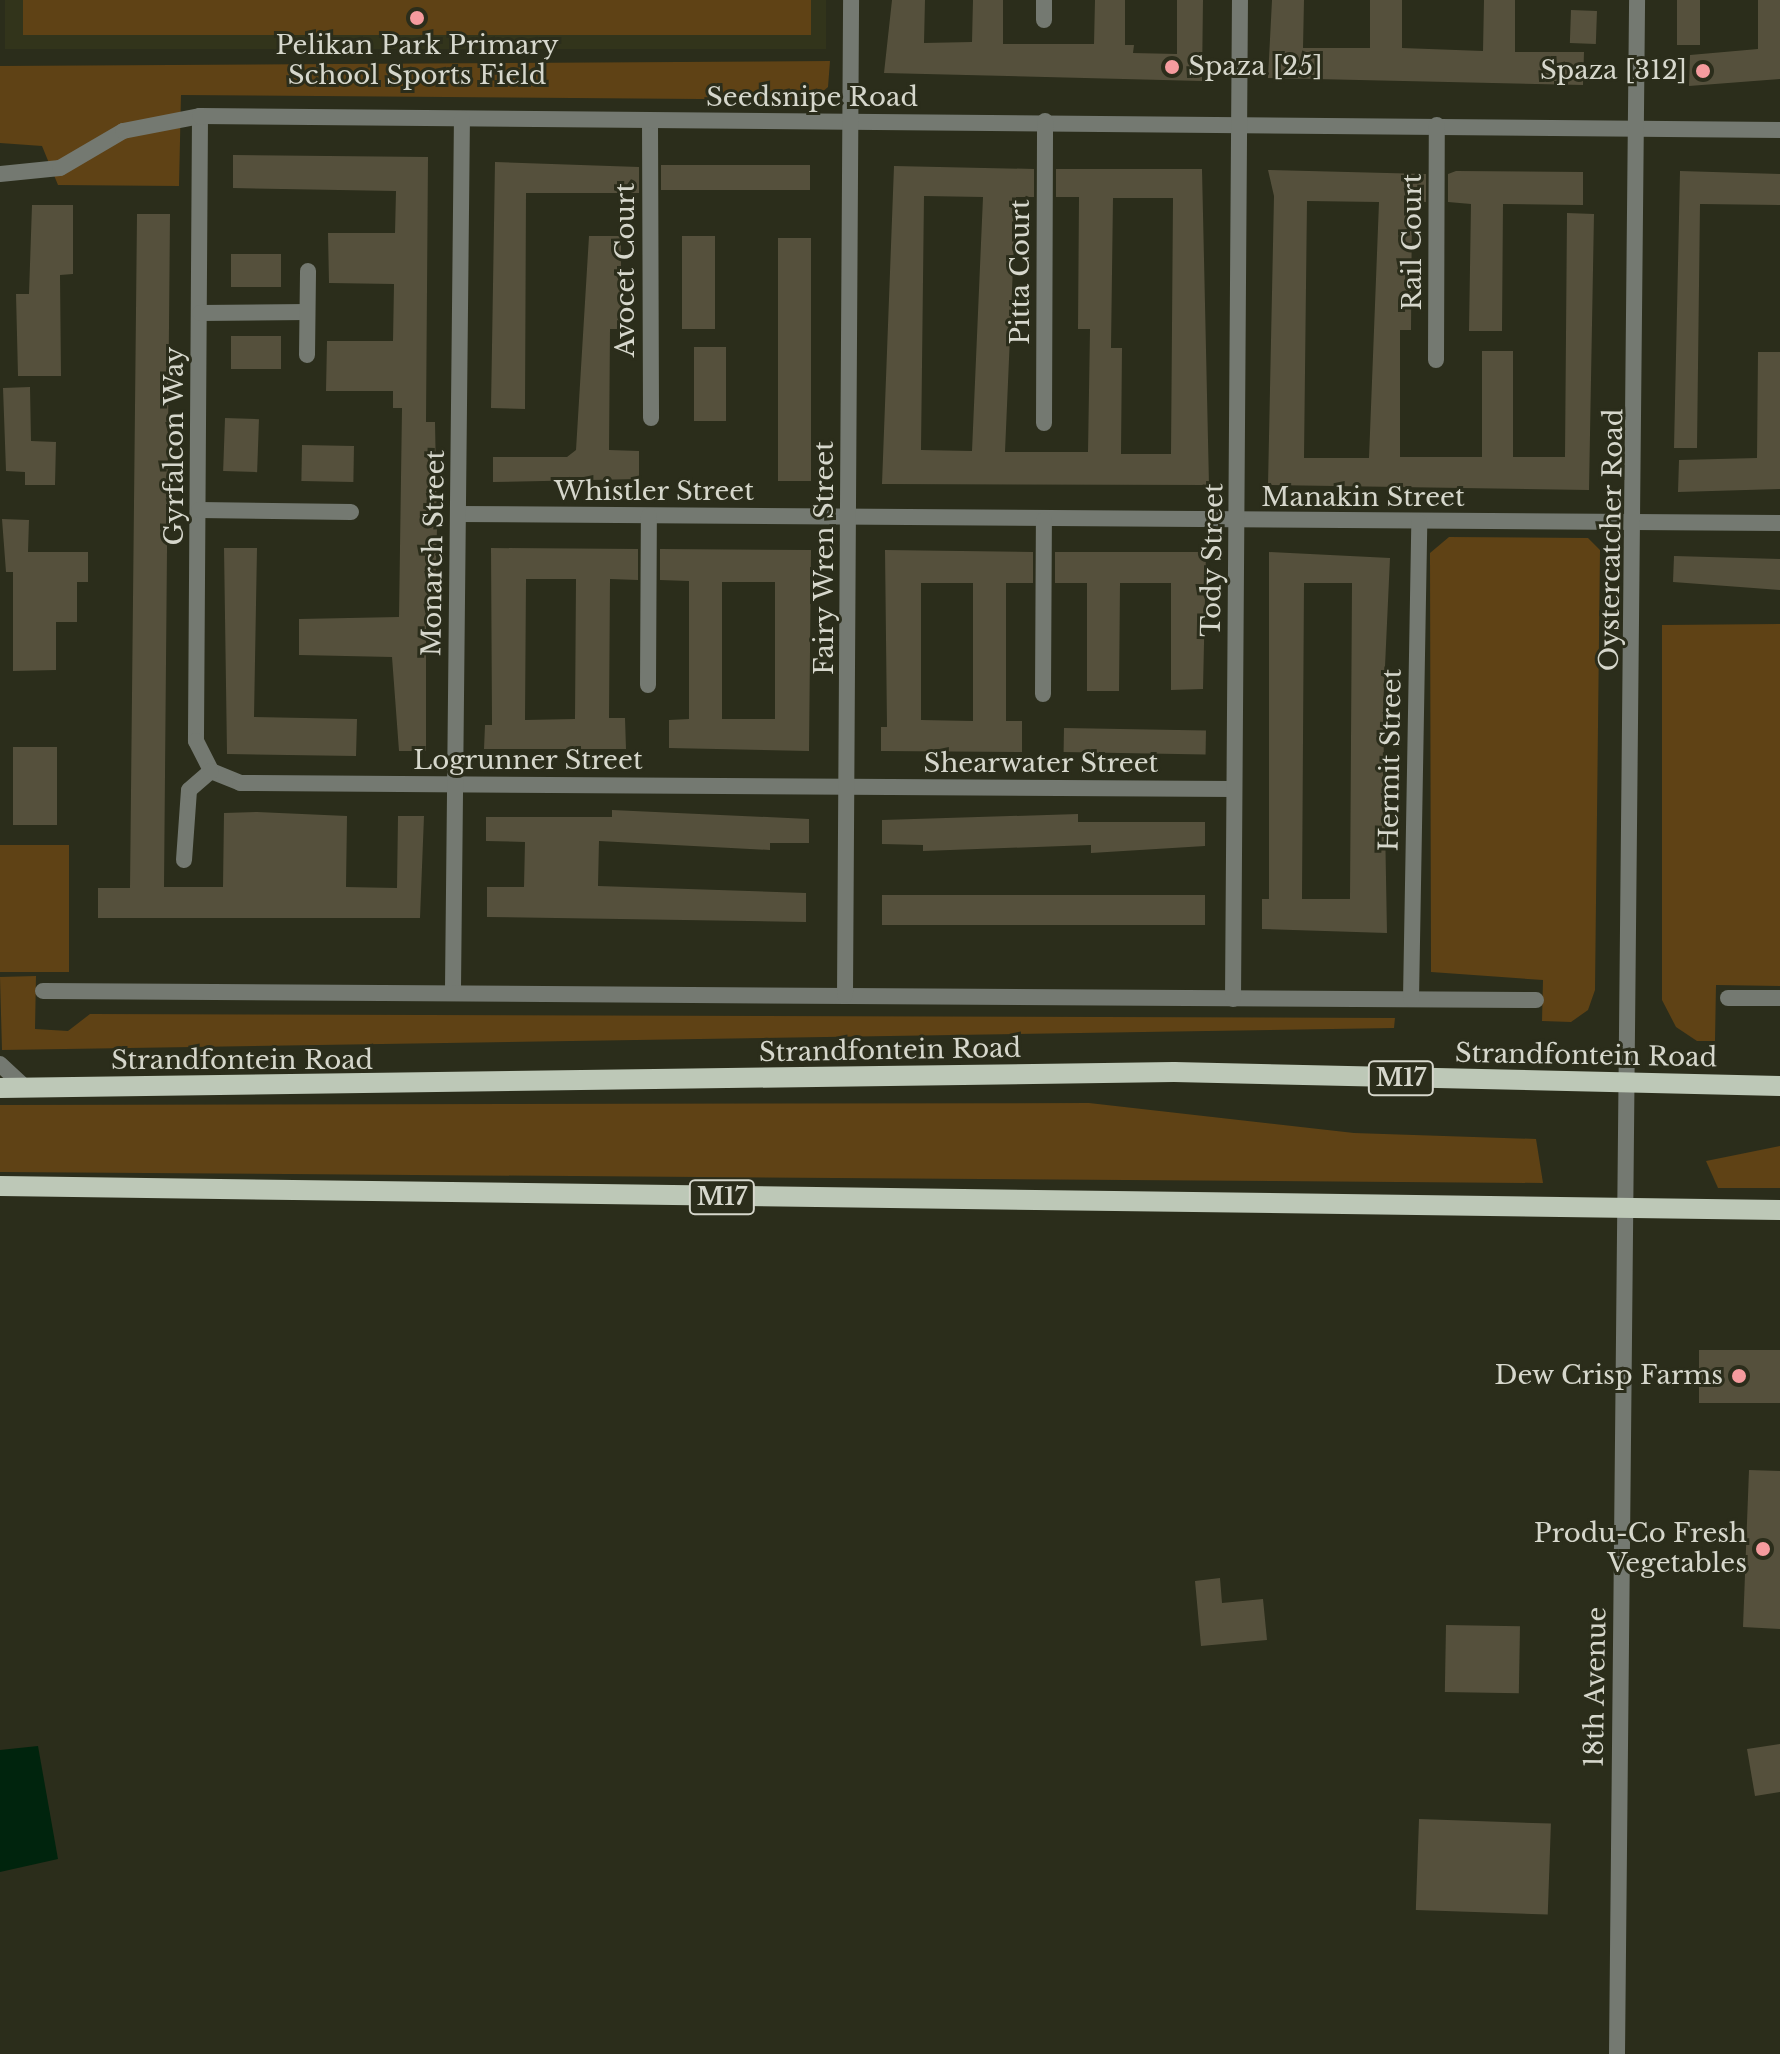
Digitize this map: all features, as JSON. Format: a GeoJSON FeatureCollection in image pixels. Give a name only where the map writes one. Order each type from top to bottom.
{"type":"FeatureCollection","features":[{"type":"Feature","properties":{"kind":"main road","name":"Strandfontein Road"},"geometry":{"type":"LineString","coordinates":[[0,1088],[1174,1072],[1780,1086]]}},
{"type":"Feature","properties":{"kind":"main road","name":"M17"},"geometry":{"type":"LineString","coordinates":[[0,1186],[1780,1210]]}},
{"type":"Feature","properties":{"kind":"street","name":"Fairy Wren Street"},"geometry":{"type":"LineString","coordinates":[[845,995],[851,0]]}},
{"type":"Feature","properties":{"kind":"street"},"geometry":{"type":"LineString","coordinates":[[1044,0],[1044,20]]}},
{"type":"Feature","properties":{"kind":"street","name":"Tody Street"},"geometry":{"type":"LineString","coordinates":[[1233,999],[1240,0]]}},
{"type":"Feature","properties":{"kind":"street","name":"Oystercatcher Road"},"geometry":{"type":"LineString","coordinates":[[1627,1081],[1637,521],[1637,0]]}},
{"type":"Feature","properties":{"kind":"street","name":"Seedsnipe Road"},"geometry":{"type":"LineString","coordinates":[[0,174],[60,168],[123,131],[200,116],[650,122],[1045,121],[1780,130]]}},
{"type":"Feature","properties":{"kind":"street","name":"Gyrfalcon Way"},"geometry":{"type":"LineString","coordinates":[[200,116],[196,741],[211,771]]}},
{"type":"Feature","properties":{"kind":"street","name":"Monarch Street"},"geometry":{"type":"LineString","coordinates":[[453,988],[462,119]]}},
{"type":"Feature","properties":{"kind":"street","name":"Pitta Court"},"geometry":{"type":"LineString","coordinates":[[1044,423],[1045,121]]}},
{"type":"Feature","properties":{"kind":"street","name":"Avocet Court"},"geometry":{"type":"LineString","coordinates":[[650,122],[651,418]]}},
{"type":"Feature","properties":{"kind":"street","name":"Rail Court"},"geometry":{"type":"LineString","coordinates":[[1436,360],[1437,125]]}},
{"type":"Feature","properties":{"kind":"street"},"geometry":{"type":"LineString","coordinates":[[307,355],[308,271]]}},
{"type":"Feature","properties":{"kind":"street"},"geometry":{"type":"LineString","coordinates":[[200,313],[307,312]]}},
{"type":"Feature","properties":{"kind":"street"},"geometry":{"type":"LineString","coordinates":[[199,510],[351,512]]}},
{"type":"Feature","properties":{"kind":"street","name":"Whistler Street"},"geometry":{"type":"LineString","coordinates":[[458,514],[849,517]]}},
{"type":"Feature","properties":{"kind":"street"},"geometry":{"type":"LineString","coordinates":[[648,685],[649,516]]}},
{"type":"Feature","properties":{"kind":"street","name":"Manakin Street"},"geometry":{"type":"LineString","coordinates":[[849,517],[1238,522],[1780,523]]}},
{"type":"Feature","properties":{"kind":"street"},"geometry":{"type":"LineString","coordinates":[[1043,694],[1044,520]]}},
{"type":"Feature","properties":{"kind":"street","name":"Hermit Street"},"geometry":{"type":"LineString","coordinates":[[1411,999],[1419,522]]}},
{"type":"Feature","properties":{"kind":"street"},"geometry":{"type":"LineString","coordinates":[[184,860],[189,790],[211,771]]}},
{"type":"Feature","properties":{"kind":"street","name":"Logrunner Street"},"geometry":{"type":"LineString","coordinates":[[211,771],[240,783],[848,787]]}},
{"type":"Feature","properties":{"kind":"street","name":"Shearwater Street"},"geometry":{"type":"LineString","coordinates":[[848,787],[1234,789]]}},
{"type":"Feature","properties":{"kind":"street","name":"Strandfontein Road"},"geometry":{"type":"LineString","coordinates":[[43,991],[453,988],[845,995],[1536,1000]]}},
{"type":"Feature","properties":{"kind":"street"},"geometry":{"type":"LineString","coordinates":[[1728,998],[1780,998]]}},
{"type":"Feature","properties":{"kind":"street"},"geometry":{"type":"LineString","coordinates":[[0,1064],[26,1088]]}},
{"type":"Feature","properties":{"kind":"street","name":"18th Avenue"},"geometry":{"type":"LineString","coordinates":[[1617,2054],[1627,1081]]}},
{"type":"Feature","properties":{"kind":"shaded area","name":"Pelikan Park Primary School Sports Field"},"geometry":{"type":"Polygon","coordinates":[[[5,0],[826,0],[826,49],[5,49],[5,0]]]}},
{"type":"Feature","properties":{"kind":"shaded area","name":"Pelikan Park Primary School Sports Field"},"geometry":{"type":"Polygon","coordinates":[[[23,0],[811,0],[811,35],[23,35],[23,0]]]}},
{"type":"Feature","properties":{"kind":"shaded area"},"geometry":{"type":"Polygon","coordinates":[[[830,61],[828,87],[813,100],[181,95],[179,186],[58,185],[42,146],[0,143],[0,66],[830,61]]]}},
{"type":"Feature","properties":{"kind":"shaded area"},"geometry":{"type":"Polygon","coordinates":[[[1449,537],[1588,538],[1600,550],[1595,990],[1588,1010],[1571,1022],[1542,1021],[1543,980],[1431,972],[1430,553],[1449,537]]]}},
{"type":"Feature","properties":{"kind":"shaded area"},"geometry":{"type":"Polygon","coordinates":[[[1780,624],[1780,986],[1716,985],[1715,1041],[1697,1041],[1676,1027],[1662,1000],[1662,625],[1780,624]]]}},
{"type":"Feature","properties":{"kind":"shaded area"},"geometry":{"type":"Polygon","coordinates":[[[0,845],[69,845],[69,972],[0,972],[0,845]]]}},
{"type":"Feature","properties":{"kind":"shaded area"},"geometry":{"type":"Polygon","coordinates":[[[36,976],[35,1029],[68,1031],[90,1014],[1395,1018],[1394,1028],[2,1050],[0,977],[36,976]]]}},
{"type":"Feature","properties":{"kind":"shaded area"},"geometry":{"type":"Polygon","coordinates":[[[1089,1103],[1354,1133],[1536,1139],[1543,1183],[0,1172],[0,1105],[1089,1103]]]}},
{"type":"Feature","properties":{"kind":"shaded area"},"geometry":{"type":"Polygon","coordinates":[[[1780,1146],[1780,1188],[1718,1188],[1706,1161],[1780,1146]]]}},
{"type":"Feature","properties":{"kind":"shaded area"},"geometry":{"type":"Polygon","coordinates":[[[38,1746],[58,1859],[0,1872],[0,1750],[38,1746]]]}},
{"type":"Feature","properties":{"kind":"building"},"geometry":{"type":"Polygon","coordinates":[[[892,0],[925,0],[924,43],[972,42],[973,0],[1003,0],[1003,44],[1094,44],[1095,0],[1125,0],[1125,45],[1134,45],[1133,53],[1177,54],[1177,0],[1203,0],[1202,81],[884,73],[892,0]]]}},
{"type":"Feature","properties":{"kind":"building"},"geometry":{"type":"Polygon","coordinates":[[[1272,0],[1304,0],[1303,48],[1370,48],[1370,0],[1402,0],[1402,48],[1483,51],[1484,0],[1515,0],[1515,52],[1584,52],[1583,85],[1268,78],[1272,0]]]}},
{"type":"Feature","properties":{"kind":"building"},"geometry":{"type":"Polygon","coordinates":[[[1677,0],[1700,0],[1700,45],[1677,45],[1677,0]]]}},
{"type":"Feature","properties":{"kind":"building"},"geometry":{"type":"Polygon","coordinates":[[[1758,0],[1780,0],[1780,79],[1689,86],[1690,55],[1758,49],[1758,0]]]}},
{"type":"Feature","properties":{"kind":"building"},"geometry":{"type":"Polygon","coordinates":[[[1571,10],[1597,11],[1596,44],[1570,43],[1571,10]]]}},
{"type":"Feature","properties":{"kind":"building"},"geometry":{"type":"Polygon","coordinates":[[[233,155],[428,157],[426,422],[435,422],[437,528],[435,601],[426,601],[426,751],[399,751],[392,657],[299,655],[299,619],[399,617],[402,408],[393,408],[393,391],[326,391],[327,341],[393,341],[394,284],[329,283],[328,233],[395,233],[396,191],[233,188],[233,155]]]}},
{"type":"Feature","properties":{"kind":"building"},"geometry":{"type":"Polygon","coordinates":[[[495,162],[639,167],[639,193],[526,193],[525,409],[491,408],[495,162]]]}},
{"type":"Feature","properties":{"kind":"building"},"geometry":{"type":"Polygon","coordinates":[[[661,165],[810,165],[810,190],[661,190],[661,165]]]}},
{"type":"Feature","properties":{"kind":"building"},"geometry":{"type":"Polygon","coordinates":[[[894,166],[1034,169],[1034,197],[1016,197],[1005,452],[1088,452],[1090,329],[1078,329],[1079,197],[1056,197],[1056,169],[1202,169],[1209,485],[882,484],[894,166]],[[924,196],[921,450],[972,451],[983,197],[924,196]],[[1113,198],[1111,348],[1122,348],[1121,454],[1171,454],[1173,198],[1113,198]]]}},
{"type":"Feature","properties":{"kind":"building"},"geometry":{"type":"Polygon","coordinates":[[[1268,170],[1426,174],[1426,202],[1412,202],[1411,330],[1400,330],[1400,457],[1482,457],[1482,351],[1513,351],[1513,457],[1565,457],[1567,213],[1594,214],[1589,490],[1268,485],[1274,196],[1268,170]],[[1307,201],[1304,458],[1369,458],[1379,202],[1307,201]]]}},
{"type":"Feature","properties":{"kind":"building"},"geometry":{"type":"Polygon","coordinates":[[[1456,171],[1583,172],[1583,205],[1503,204],[1502,331],[1469,331],[1471,204],[1448,202],[1448,174],[1456,171]]]}},
{"type":"Feature","properties":{"kind":"building"},"geometry":{"type":"Polygon","coordinates":[[[1680,171],[1780,174],[1780,205],[1700,204],[1697,448],[1674,448],[1680,171]]]}},
{"type":"Feature","properties":{"kind":"building"},"geometry":{"type":"Polygon","coordinates":[[[32,205],[73,205],[73,274],[60,275],[61,376],[18,376],[16,294],[29,294],[32,205]]]}},
{"type":"Feature","properties":{"kind":"building"},"geometry":{"type":"Polygon","coordinates":[[[137,214],[170,214],[164,887],[223,887],[224,813],[257,812],[347,816],[346,887],[397,888],[398,816],[424,816],[420,918],[98,918],[98,888],[130,888],[137,214]]]}},
{"type":"Feature","properties":{"kind":"building"},"geometry":{"type":"Polygon","coordinates":[[[589,236],[621,236],[621,329],[610,329],[609,450],[639,451],[639,479],[493,482],[493,457],[567,457],[576,450],[589,236]]]}},
{"type":"Feature","properties":{"kind":"building"},"geometry":{"type":"Polygon","coordinates":[[[682,236],[715,236],[715,329],[682,329],[682,236]]]}},
{"type":"Feature","properties":{"kind":"building"},"geometry":{"type":"Polygon","coordinates":[[[778,238],[811,238],[811,481],[778,481],[778,238]]]}},
{"type":"Feature","properties":{"kind":"building"},"geometry":{"type":"Polygon","coordinates":[[[231,254],[281,254],[281,287],[231,287],[231,254]]]}},
{"type":"Feature","properties":{"kind":"building"},"geometry":{"type":"Polygon","coordinates":[[[231,336],[281,336],[281,369],[231,369],[231,336]]]}},
{"type":"Feature","properties":{"kind":"building"},"geometry":{"type":"Polygon","coordinates":[[[694,347],[726,347],[726,421],[694,421],[694,347]]]}},
{"type":"Feature","properties":{"kind":"building"},"geometry":{"type":"Polygon","coordinates":[[[1758,352],[1780,352],[1780,489],[1678,492],[1679,460],[1757,458],[1758,352]]]}},
{"type":"Feature","properties":{"kind":"building"},"geometry":{"type":"Polygon","coordinates":[[[30,387],[31,441],[56,442],[55,485],[25,485],[25,472],[6,471],[3,388],[30,387]]]}},
{"type":"Feature","properties":{"kind":"building"},"geometry":{"type":"Polygon","coordinates":[[[225,418],[259,419],[257,472],[223,471],[225,418]]]}},
{"type":"Feature","properties":{"kind":"building"},"geometry":{"type":"Polygon","coordinates":[[[302,445],[354,446],[353,482],[301,481],[302,445]]]}},
{"type":"Feature","properties":{"kind":"building"},"geometry":{"type":"Polygon","coordinates":[[[2,519],[29,520],[28,552],[88,552],[88,582],[77,582],[77,622],[56,622],[56,670],[13,671],[13,572],[6,572],[2,519]]]}},
{"type":"Feature","properties":{"kind":"building"},"geometry":{"type":"Polygon","coordinates":[[[224,548],[257,548],[254,717],[357,719],[356,756],[227,754],[224,548]]]}},
{"type":"Feature","properties":{"kind":"building"},"geometry":{"type":"Polygon","coordinates":[[[491,548],[638,549],[638,580],[610,579],[609,718],[625,718],[626,749],[484,749],[485,725],[492,725],[491,548]],[[526,579],[525,720],[575,719],[576,579],[526,579]]]}},
{"type":"Feature","properties":{"kind":"building"},"geometry":{"type":"Polygon","coordinates":[[[660,549],[811,550],[809,751],[669,748],[669,720],[689,719],[689,581],[660,580],[660,549]],[[722,582],[722,719],[775,719],[775,582],[722,582]]]}},
{"type":"Feature","properties":{"kind":"building"},"geometry":{"type":"Polygon","coordinates":[[[885,550],[1033,552],[1033,583],[1006,583],[1006,721],[1022,721],[1022,752],[881,751],[881,727],[887,727],[885,550]],[[921,583],[921,720],[973,721],[973,583],[921,583]]]}},
{"type":"Feature","properties":{"kind":"building"},"geometry":{"type":"Polygon","coordinates":[[[1055,552],[1206,552],[1203,689],[1171,690],[1171,583],[1120,583],[1119,691],[1087,691],[1087,583],[1055,583],[1055,552]]]}},
{"type":"Feature","properties":{"kind":"building"},"geometry":{"type":"Polygon","coordinates":[[[1269,552],[1390,558],[1383,710],[1387,933],[1262,929],[1262,899],[1269,899],[1269,552]],[[1304,583],[1302,899],[1350,899],[1352,583],[1304,583]]]}},
{"type":"Feature","properties":{"kind":"building"},"geometry":{"type":"Polygon","coordinates":[[[1674,556],[1780,559],[1780,590],[1673,582],[1674,556]]]}},
{"type":"Feature","properties":{"kind":"building"},"geometry":{"type":"Polygon","coordinates":[[[1064,728],[1206,730],[1206,754],[1064,752],[1064,728]]]}},
{"type":"Feature","properties":{"kind":"building"},"geometry":{"type":"Polygon","coordinates":[[[13,747],[57,747],[57,825],[13,825],[13,747]]]}},
{"type":"Feature","properties":{"kind":"building"},"geometry":{"type":"Polygon","coordinates":[[[612,810],[809,819],[809,843],[770,843],[770,850],[599,841],[598,886],[806,893],[806,922],[487,917],[487,887],[524,887],[525,842],[486,841],[486,817],[612,817],[612,810]]]}},
{"type":"Feature","properties":{"kind":"building"},"geometry":{"type":"Polygon","coordinates":[[[1078,814],[1078,822],[1205,822],[1205,846],[1091,853],[1091,845],[923,851],[923,845],[882,844],[882,820],[1078,814]]]}},
{"type":"Feature","properties":{"kind":"building"},"geometry":{"type":"Polygon","coordinates":[[[882,895],[1205,895],[1205,925],[882,925],[882,895]]]}},
{"type":"Feature","properties":{"kind":"building","name":"Dew Crisp Farms"},"geometry":{"type":"Polygon","coordinates":[[[1699,1350],[1780,1350],[1780,1403],[1699,1403],[1699,1350]]]}},
{"type":"Feature","properties":{"kind":"building","name":"Produ-Co Fresh Vegetables"},"geometry":{"type":"Polygon","coordinates":[[[1749,1470],[1780,1471],[1780,1629],[1743,1627],[1749,1470]]]}},
{"type":"Feature","properties":{"kind":"building"},"geometry":{"type":"Polygon","coordinates":[[[1220,1578],[1222,1603],[1263,1599],[1267,1640],[1201,1646],[1195,1581],[1220,1578]]]}},
{"type":"Feature","properties":{"kind":"building"},"geometry":{"type":"Polygon","coordinates":[[[1446,1625],[1520,1626],[1519,1693],[1445,1692],[1446,1625]]]}},
{"type":"Feature","properties":{"kind":"building"},"geometry":{"type":"Polygon","coordinates":[[[1780,1744],[1780,1792],[1755,1796],[1747,1749],[1780,1744]]]}},
{"type":"Feature","properties":{"kind":"building"},"geometry":{"type":"Polygon","coordinates":[[[1419,1819],[1551,1824],[1548,1915],[1416,1910],[1419,1819]]]}},
{"type":"Feature","properties":{"kind":"place","name":"Pelikan Park Primary School Sports Field"},"geometry":{"type":"Point","coordinates":[417,18]}},
{"type":"Feature","properties":{"kind":"place","name":"Spaza [25]"},"geometry":{"type":"Point","coordinates":[1172,67]}},
{"type":"Feature","properties":{"kind":"place","name":"Spaza [312]"},"geometry":{"type":"Point","coordinates":[1703,71]}},
{"type":"Feature","properties":{"kind":"place","name":"Dew Crisp Farms"},"geometry":{"type":"Point","coordinates":[1739,1376]}},
{"type":"Feature","properties":{"kind":"place","name":"Produ-Co Fresh Vegetables"},"geometry":{"type":"Point","coordinates":[1763,1549]}}]}
